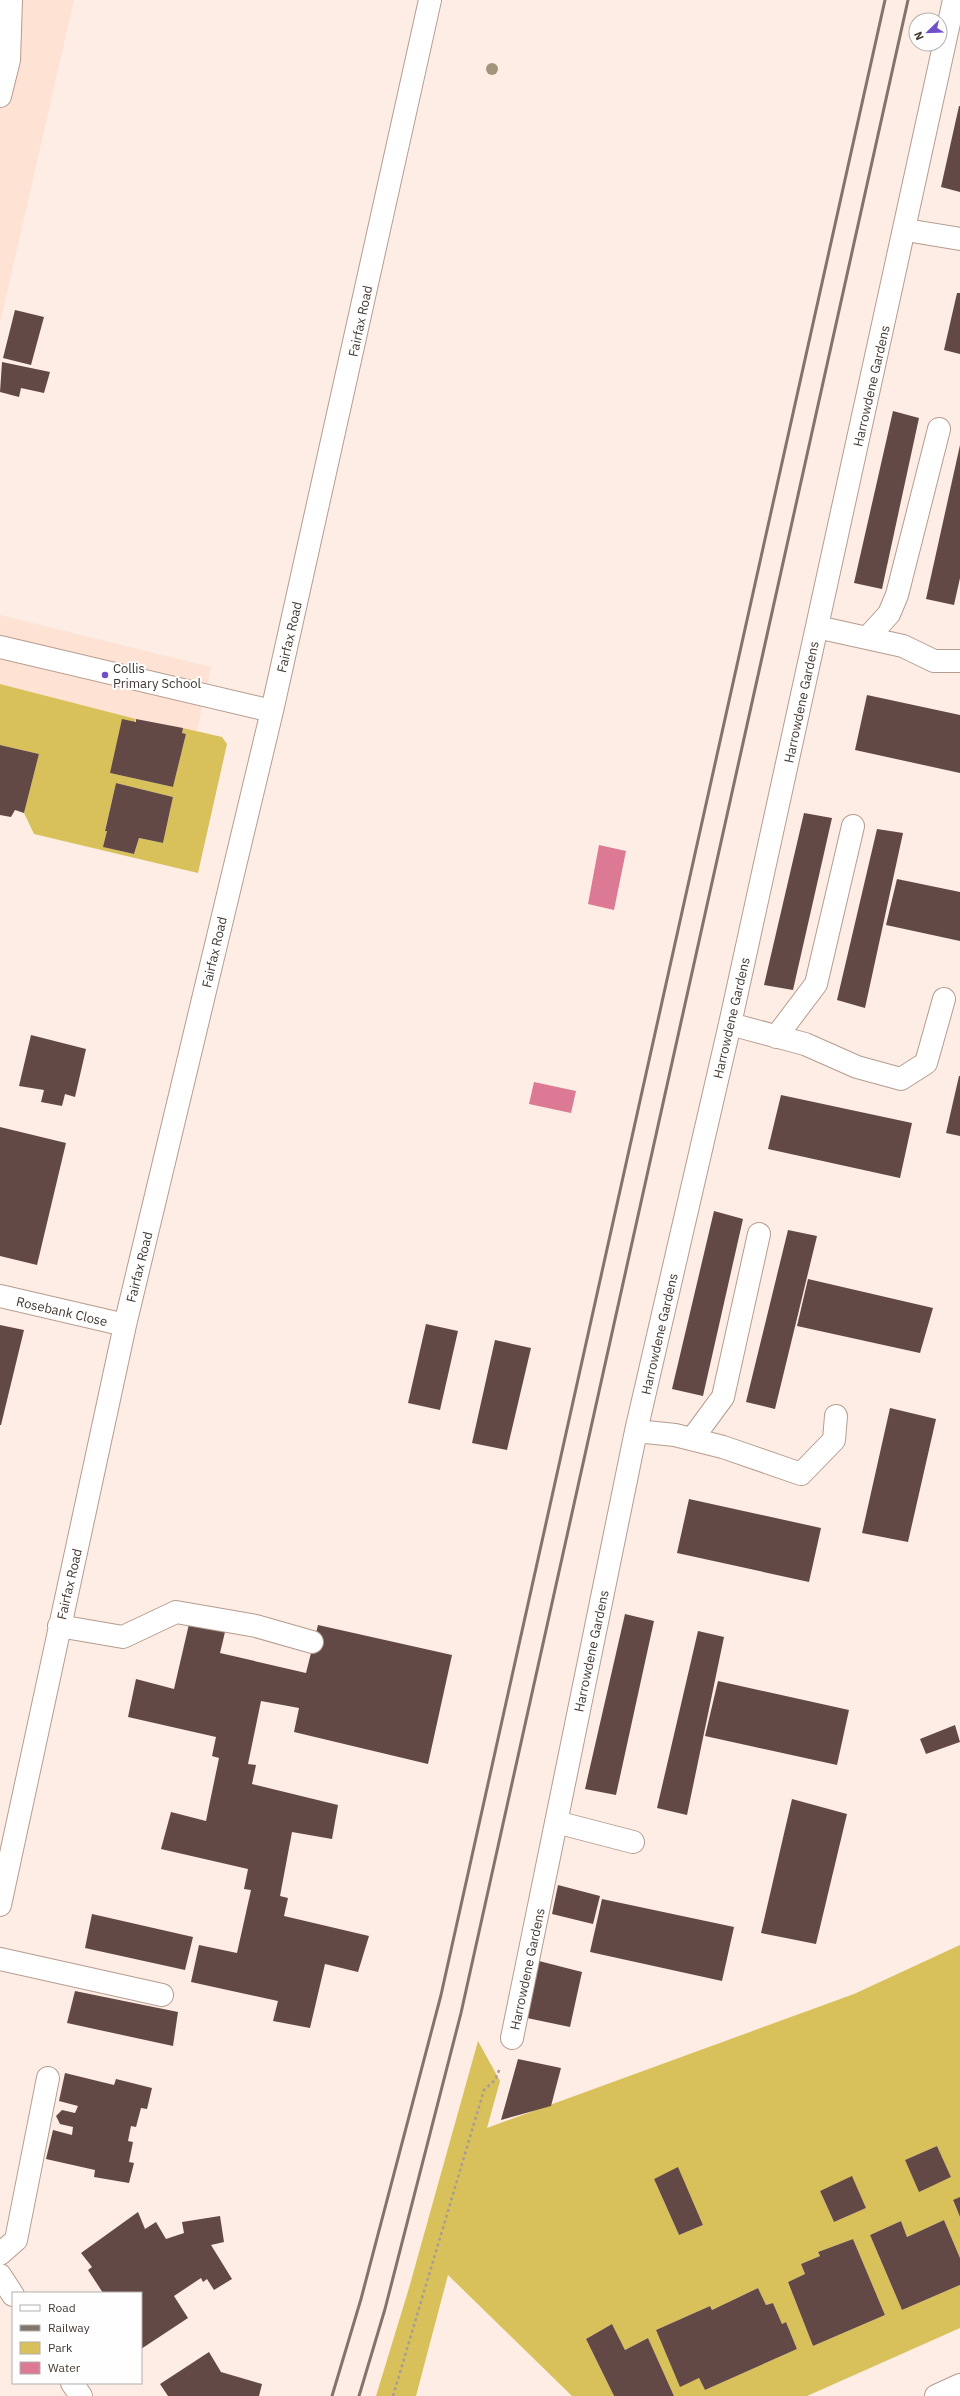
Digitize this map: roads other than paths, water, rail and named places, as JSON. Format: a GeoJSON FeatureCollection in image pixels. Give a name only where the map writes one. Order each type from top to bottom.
{"type":"FeatureCollection","features":[{"type":"Feature","properties":{"kind":"street"},"geometry":{"type":"LineString","coordinates":[[0,96],[9,60],[11,0]]}},
{"type":"Feature","properties":{"kind":"street","name":"Fairfax Road"},"geometry":{"type":"LineString","coordinates":[[0,1905],[125,1325],[272,711],[430,0]]}},
{"type":"Feature","properties":{"kind":"street","name":"Harrowdene Gardens"},"geometry":{"type":"LineString","coordinates":[[512,2038],[636,1431],[730,1024],[906,230],[954,0]]}},
{"type":"Feature","properties":{"kind":"street"},"geometry":{"type":"LineString","coordinates":[[906,230],[960,239]]}},
{"type":"Feature","properties":{"kind":"street"},"geometry":{"type":"LineString","coordinates":[[867,638],[889,614],[897,594],[939,429]]}},
{"type":"Feature","properties":{"kind":"street"},"geometry":{"type":"LineString","coordinates":[[817,627],[903,646],[934,661],[960,661]]}},
{"type":"Feature","properties":{"kind":"street"},"geometry":{"type":"LineString","coordinates":[[0,647],[272,711]]}},
{"type":"Feature","properties":{"kind":"street"},"geometry":{"type":"LineString","coordinates":[[776,1037],[816,984],[853,826]]}},
{"type":"Feature","properties":{"kind":"street"},"geometry":{"type":"LineString","coordinates":[[730,1024],[805,1044],[857,1067],[901,1079],[926,1063],[944,999]]}},
{"type":"Feature","properties":{"kind":"street"},"geometry":{"type":"LineString","coordinates":[[692,1439],[723,1397],[759,1234]]}},
{"type":"Feature","properties":{"kind":"street","name":"Rosebank Close"},"geometry":{"type":"LineString","coordinates":[[0,1296],[125,1325]]}},
{"type":"Feature","properties":{"kind":"street"},"geometry":{"type":"LineString","coordinates":[[636,1431],[692,1439],[723,1446],[801,1474],[834,1440],[836,1416]]}},
{"type":"Feature","properties":{"kind":"street"},"geometry":{"type":"LineString","coordinates":[[59,1626],[123,1637],[176,1612],[256,1626],[312,1642]]}},
{"type":"Feature","properties":{"kind":"street"},"geometry":{"type":"LineString","coordinates":[[556,1822],[633,1842]]}},
{"type":"Feature","properties":{"kind":"street"},"geometry":{"type":"LineString","coordinates":[[0,1959],[162,1995]]}},
{"type":"Feature","properties":{"kind":"street"},"geometry":{"type":"LineString","coordinates":[[0,2254],[16,2240],[48,2078]]}},
{"type":"Feature","properties":{"kind":"street"},"geometry":{"type":"LineString","coordinates":[[0,2275],[12,2293]]}},
{"type":"Feature","properties":{"kind":"street"},"geometry":{"type":"LineString","coordinates":[[73,2384],[81,2396]]}},
{"type":"Feature","properties":{"kind":"street"},"geometry":{"type":"LineString","coordinates":[[936,2396],[960,2385]]}},
{"type":"Feature","properties":{"kind":"water"},"geometry":{"type":"Polygon","coordinates":[[[599,845],[626,851],[614,910],[588,904],[599,845]]]}},
{"type":"Feature","properties":{"kind":"water"},"geometry":{"type":"Polygon","coordinates":[[[534,1082],[576,1091],[571,1113],[529,1104],[534,1082]]]}},
{"type":"Feature","properties":{"kind":"railway"},"geometry":{"type":"LineString","coordinates":[[332,2396],[361,2299],[441,1995],[885,0]]}},
{"type":"Feature","properties":{"kind":"railway"},"geometry":{"type":"LineString","coordinates":[[359,2396],[385,2309],[461,2013],[908,0]]}},
{"type":"Feature","properties":{"kind":"place","name":"Collis Primary School"},"geometry":{"type":"Point","coordinates":[105,675]}}]}
